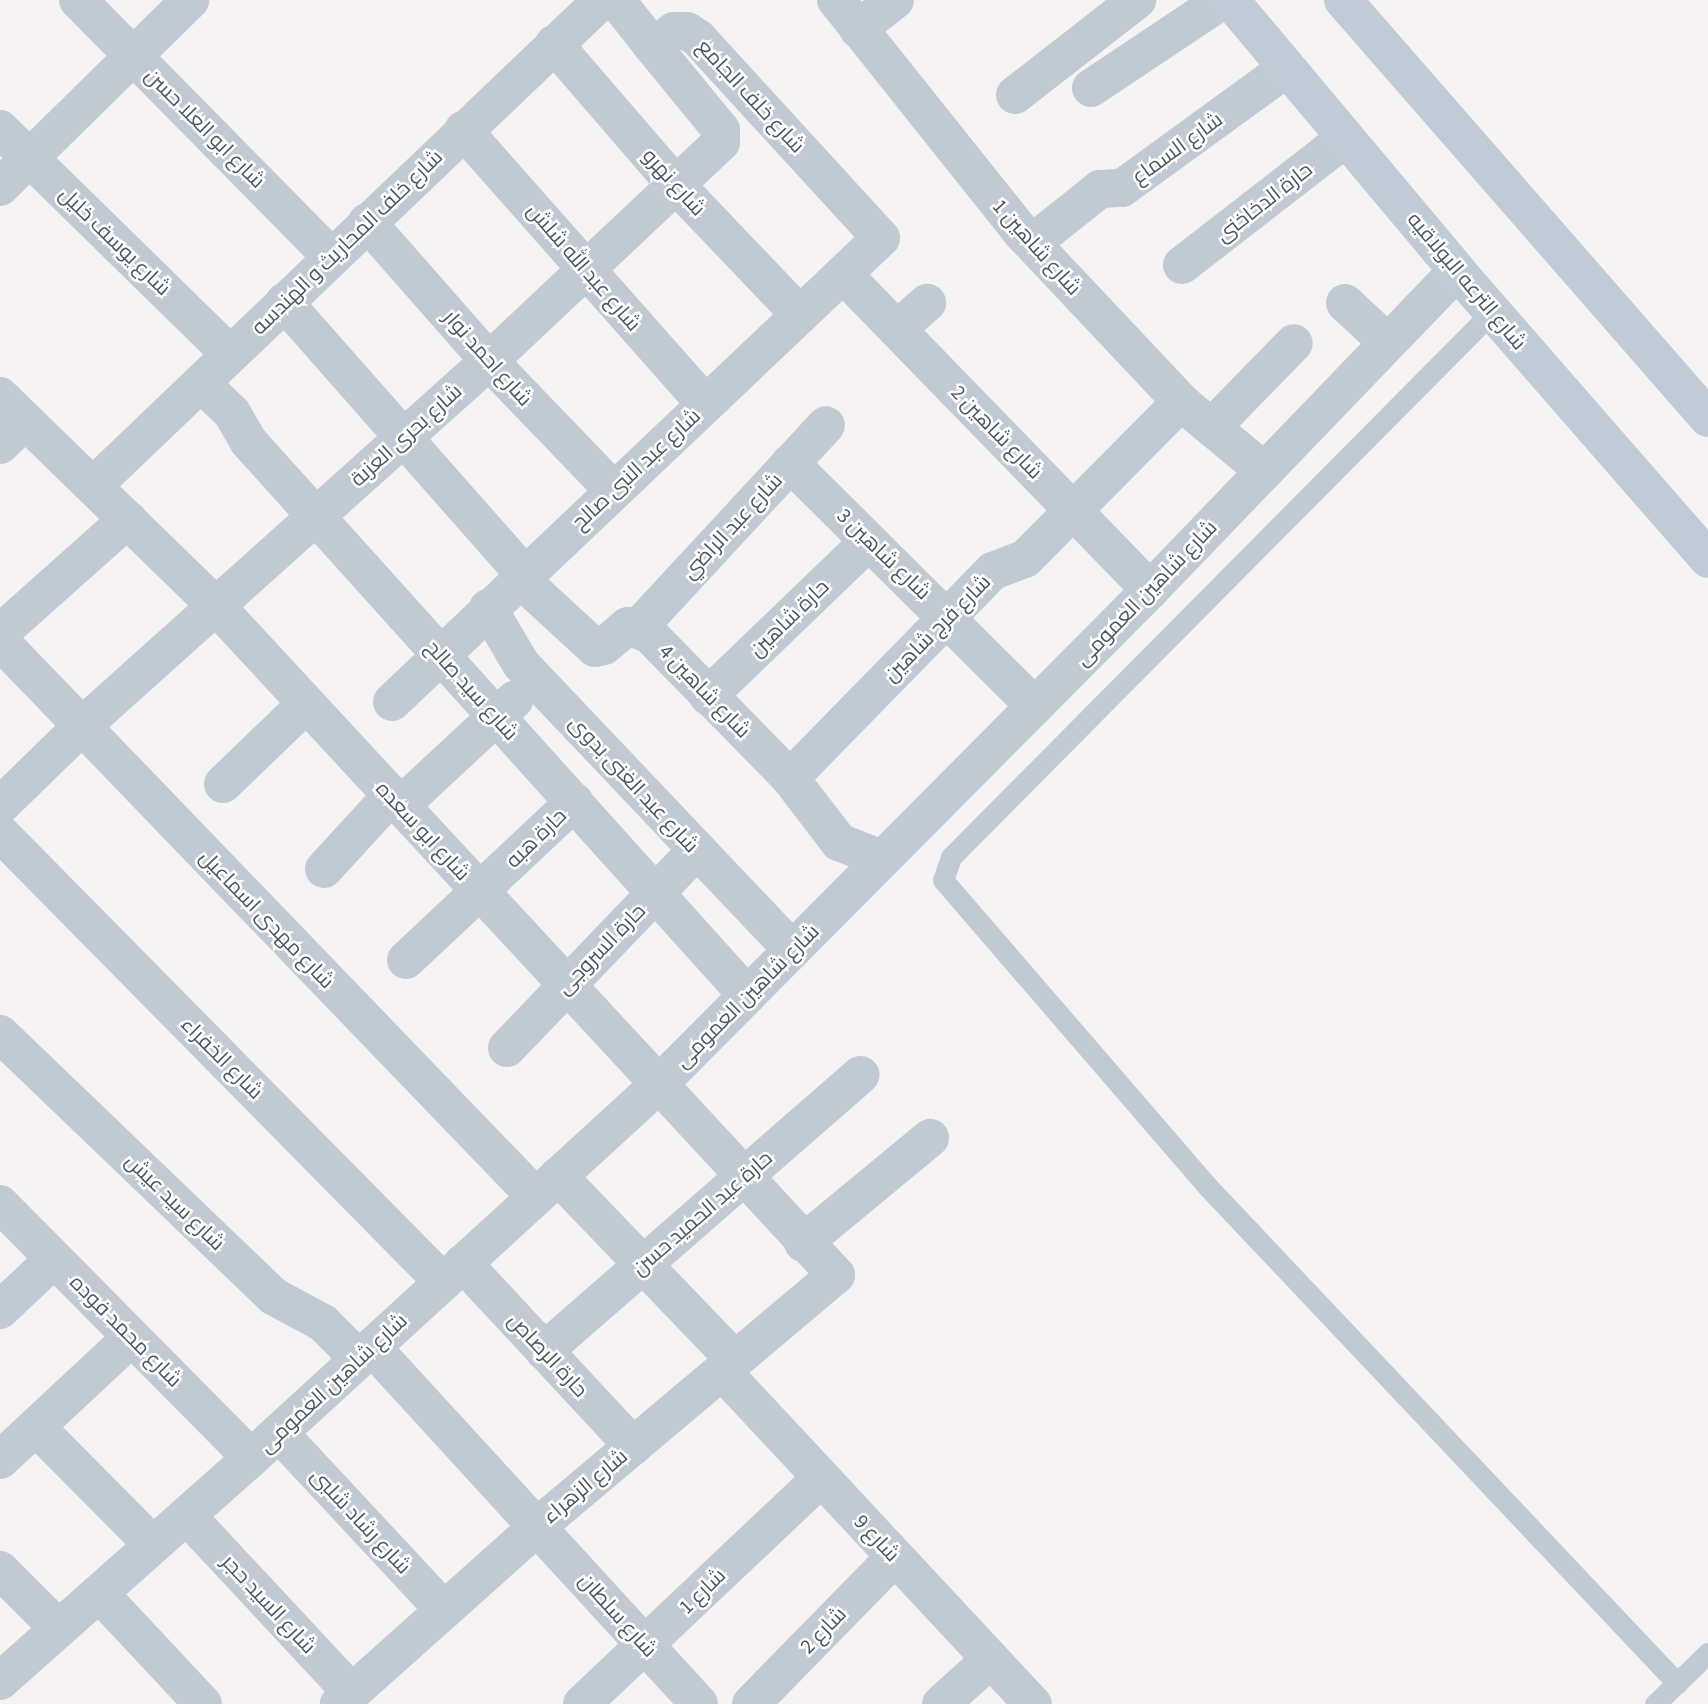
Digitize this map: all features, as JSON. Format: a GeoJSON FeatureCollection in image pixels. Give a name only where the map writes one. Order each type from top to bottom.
{"type":"FeatureCollection","features":[{"type":"Feature","properties":{"kind":"street","name":"شارع ابو العلا حسن"},"geometry":{"type":"LineString","coordinates":[[78,0],[331,257]]}},
{"type":"Feature","properties":{"kind":"street"},"geometry":{"type":"LineString","coordinates":[[0,187],[190,0]]}},
{"type":"Feature","properties":{"kind":"street","name":"شارع خلف المحاريث و الهندسه"},"geometry":{"type":"LineString","coordinates":[[93,486],[602,0]]}},
{"type":"Feature","properties":{"kind":"street"},"geometry":{"type":"LineString","coordinates":[[616,0],[653,47]]}},
{"type":"Feature","properties":{"kind":"street"},"geometry":{"type":"LineString","coordinates":[[847,14],[895,0]]}},
{"type":"Feature","properties":{"kind":"street"},"geometry":{"type":"LineString","coordinates":[[1015,95],[1137,0]]}},
{"type":"Feature","properties":{"kind":"street"},"geometry":{"type":"LineString","coordinates":[[1091,88],[1223,0]]}},
{"type":"Feature","properties":{"kind":"street","name":"شارع الترعه البولاقيه"},"geometry":{"type":"LineString","coordinates":[[1230,0],[1492,312],[1708,559]]}},
{"type":"Feature","properties":{"kind":"street"},"geometry":{"type":"LineString","coordinates":[[1343,0],[1708,418]]}},
{"type":"Feature","properties":{"kind":"street","name":"شارع شاهين 1"},"geometry":{"type":"LineString","coordinates":[[847,14],[1032,243],[1181,402],[1263,470]]}},
{"type":"Feature","properties":{"kind":"street","name":"شارع خلف الجامع"},"geometry":{"type":"LineString","coordinates":[[653,47],[674,31],[693,34],[881,238]]}},
{"type":"Feature","properties":{"kind":"street","name":"شارع نهرو"},"geometry":{"type":"LineString","coordinates":[[554,44],[675,184],[800,315]]}},
{"type":"Feature","properties":{"kind":"street","name":"شارع بحرى العزبة"},"geometry":{"type":"LineString","coordinates":[[0,806],[81,727],[489,361],[715,149],[723,136],[653,47]]}},
{"type":"Feature","properties":{"kind":"street","name":"شارع السماع"},"geometry":{"type":"LineString","coordinates":[[1032,243],[1100,189],[1122,188],[1287,68]]}},
{"type":"Feature","properties":{"kind":"street","name":"شارع يوسف خليل"},"geometry":{"type":"LineString","coordinates":[[0,129],[230,354]]}},
{"type":"Feature","properties":{"kind":"street","name":"شارع عبد الله شلش"},"geometry":{"type":"LineString","coordinates":[[463,130],[705,404]]}},
{"type":"Feature","properties":{"kind":"street","name":"حارة الدخاخنى"},"geometry":{"type":"LineString","coordinates":[[1182,265],[1346,138]]}},
{"type":"Feature","properties":{"kind":"street","name":"شارع احمد نوار"},"geometry":{"type":"LineString","coordinates":[[368,222],[489,361],[613,490]]}},
{"type":"Feature","properties":{"kind":"street","name":"شارع عبد النبى صالح"},"geometry":{"type":"LineString","coordinates":[[393,702],[488,608],[881,238]]}},
{"type":"Feature","properties":{"kind":"street","name":"شارع شاهين العمومى"},"geometry":{"type":"LineString","coordinates":[[0,1681],[265,1446],[657,1086],[1150,590],[1457,271]]}},
{"type":"Feature","properties":{"kind":"street","name":"شارع شاهين 2"},"geometry":{"type":"LineString","coordinates":[[843,274],[1150,590]]}},
{"type":"Feature","properties":{"kind":"street"},"geometry":{"type":"LineString","coordinates":[[284,302],[522,576]]}},
{"type":"Feature","properties":{"kind":"street"},"geometry":{"type":"LineString","coordinates":[[897,329],[927,303]]}},
{"type":"Feature","properties":{"kind":"street"},"geometry":{"type":"LineString","coordinates":[[1345,303],[1387,342]]}},
{"type":"Feature","properties":{"kind":"street"},"geometry":{"type":"LineString","coordinates":[[1212,427],[1294,343]]}},
{"type":"Feature","properties":{"kind":"street","name":"شارع سيد صالح"},"geometry":{"type":"LineString","coordinates":[[201,383],[439,655],[747,995]]}},
{"type":"Feature","properties":{"kind":"street","name":"شارع فرج شاهين"},"geometry":{"type":"LineString","coordinates":[[790,778],[993,571],[1025,559],[1181,402]]}},
{"type":"Feature","properties":{"kind":"street","name":"شارع ابو سعده"},"geometry":{"type":"LineString","coordinates":[[8,421],[93,486],[216,606],[657,1086],[836,1275]]}},
{"type":"Feature","properties":{"kind":"street","name":"شارع عبد الراضي"},"geometry":{"type":"LineString","coordinates":[[639,628],[826,425]]}},
{"type":"Feature","properties":{"kind":"street","name":"شارع شاهين 3"},"geometry":{"type":"LineString","coordinates":[[790,463],[1035,706]]}},
{"type":"Feature","properties":{"kind":"street"},"geometry":{"type":"LineString","coordinates":[[0,633],[128,519]]}},
{"type":"Feature","properties":{"kind":"street","name":"حارة شاهين"},"geometry":{"type":"LineString","coordinates":[[708,696],[869,541]]}},
{"type":"Feature","properties":{"kind":"street","name":"شارع شاهين 4"},"geometry":{"type":"LineString","coordinates":[[522,576],[595,648],[604,646],[620,629],[639,628],[790,778],[839,842],[869,854],[878,864]]}},
{"type":"Feature","properties":{"kind":"street","name":"شارع عبد الغنى بدوى"},"geometry":{"type":"LineString","coordinates":[[488,608],[508,646],[535,680],[792,950]]}},
{"type":"Feature","properties":{"kind":"street","name":"شارع مهدى اسماعيل"},"geometry":{"type":"LineString","coordinates":[[0,641],[81,727],[547,1186],[642,1265]]}},
{"type":"Feature","properties":{"kind":"street"},"geometry":{"type":"LineString","coordinates":[[324,869],[395,801],[496,717],[535,680]]}},
{"type":"Feature","properties":{"kind":"street"},"geometry":{"type":"LineString","coordinates":[[223,785],[306,704]]}},
{"type":"Feature","properties":{"kind":"street","name":"حارة هبه"},"geometry":{"type":"LineString","coordinates":[[406,960],[574,802]]}},
{"type":"Feature","properties":{"kind":"street","name":"شارع الخفراء"},"geometry":{"type":"LineString","coordinates":[[0,833],[453,1273]]}},
{"type":"Feature","properties":{"kind":"street","name":"حارة السروجى"},"geometry":{"type":"LineString","coordinates":[[507,1048],[696,850]]}},
{"type":"Feature","properties":{"kind":"street","name":"شارع سيد عيش"},"geometry":{"type":"LineString","coordinates":[[0,1034],[273,1296],[323,1323],[366,1353],[537,1527]]}},
{"type":"Feature","properties":{"kind":"street","name":"حارة عبد الحميد حسن"},"geometry":{"type":"LineString","coordinates":[[544,1351],[860,1075]]}},
{"type":"Feature","properties":{"kind":"street"},"geometry":{"type":"LineString","coordinates":[[803,1243],[930,1138]]}},
{"type":"Feature","properties":{"kind":"street","name":"شارع محمد فوده"},"geometry":{"type":"LineString","coordinates":[[0,1203],[132,1337],[265,1446]]}},
{"type":"Feature","properties":{"kind":"street"},"geometry":{"type":"LineString","coordinates":[[0,1310],[54,1258]]}},
{"type":"Feature","properties":{"kind":"street","name":"شارع 9"},"geometry":{"type":"LineString","coordinates":[[642,1265],[821,1478],[1032,1704]]}},
{"type":"Feature","properties":{"kind":"street","name":"حارة الرصاص"},"geometry":{"type":"LineString","coordinates":[[453,1273],[544,1351],[633,1446]]}},
{"type":"Feature","properties":{"kind":"street","name":"شارع الزهراء"},"geometry":{"type":"LineString","coordinates":[[354,1698],[444,1610],[537,1527],[836,1275]]}},
{"type":"Feature","properties":{"kind":"street"},"geometry":{"type":"LineString","coordinates":[[0,1460],[132,1337]]}},
{"type":"Feature","properties":{"kind":"street"},"geometry":{"type":"LineString","coordinates":[[36,1427],[153,1545]]}},
{"type":"Feature","properties":{"kind":"street","name":"شارع رشاد شلبى"},"geometry":{"type":"LineString","coordinates":[[265,1446],[444,1610]]}},
{"type":"Feature","properties":{"kind":"street","name":"شارع 1"},"geometry":{"type":"LineString","coordinates":[[582,1704],[821,1478]]}},
{"type":"Feature","properties":{"kind":"street","name":"شارع السيد حجر"},"geometry":{"type":"LineString","coordinates":[[187,1516],[354,1698]]}},
{"type":"Feature","properties":{"kind":"street","name":"شارع سلطان"},"geometry":{"type":"LineString","coordinates":[[537,1527],[699,1704]]}},
{"type":"Feature","properties":{"kind":"street","name":"شارع 2"},"geometry":{"type":"LineString","coordinates":[[751,1704],[895,1557]]}},
{"type":"Feature","properties":{"kind":"street"},"geometry":{"type":"LineString","coordinates":[[0,1570],[59,1629]]}},
{"type":"Feature","properties":{"kind":"street"},"geometry":{"type":"LineString","coordinates":[[99,1593],[203,1704]]}},
{"type":"Feature","properties":{"kind":"street"},"geometry":{"type":"LineString","coordinates":[[941,1704],[991,1659]]}},
{"type":"Feature","properties":{"kind":"lane"},"geometry":{"type":"LineString","coordinates":[[1492,312],[945,864],[943,880],[1208,1187],[1677,1683]]}},
{"type":"Feature","properties":{"kind":"lane"},"geometry":{"type":"LineString","coordinates":[[1655,1704],[1708,1653]]}}]}
